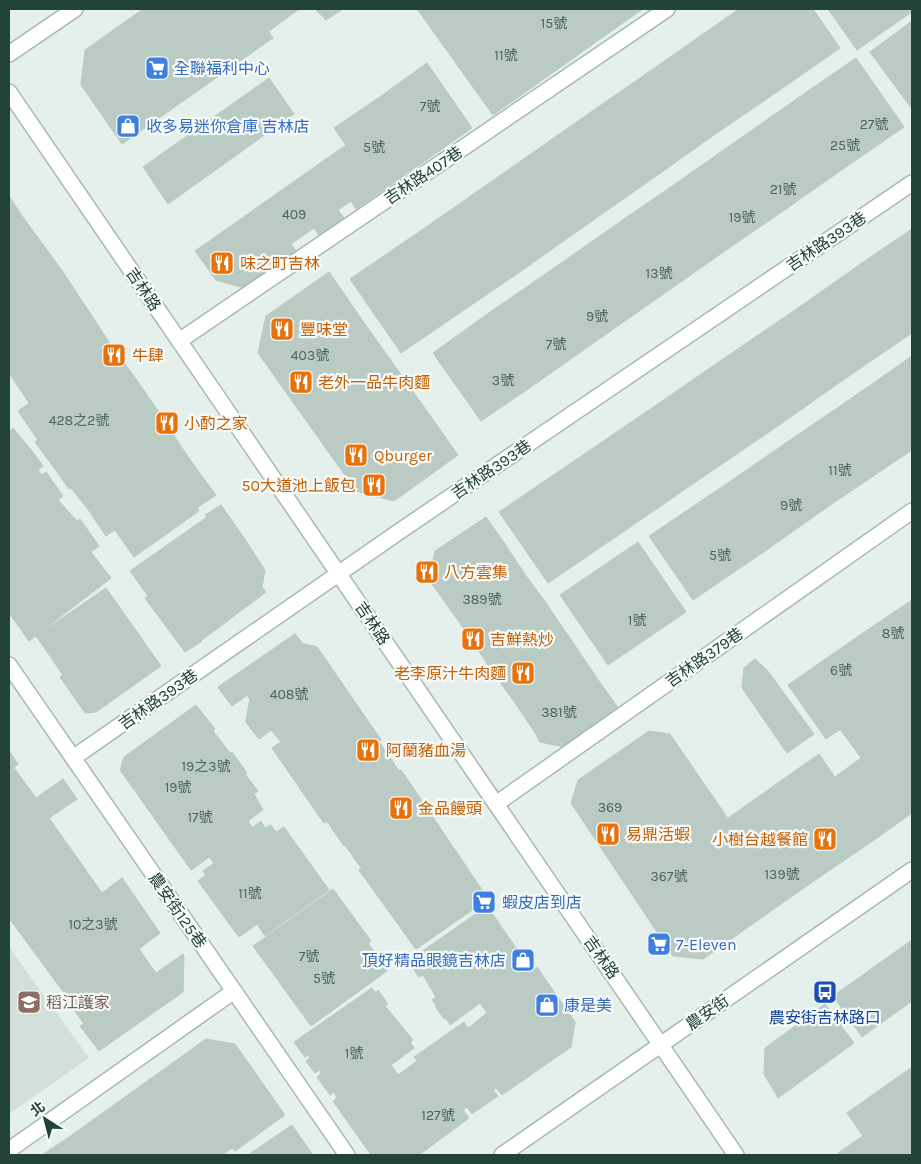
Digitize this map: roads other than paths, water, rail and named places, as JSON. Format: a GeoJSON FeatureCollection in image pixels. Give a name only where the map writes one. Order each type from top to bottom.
{"type":"FeatureCollection","features":[{"type":"Feature","properties":{"kind":"street"},"geometry":{"type":"LineString","coordinates":[[9,54],[75,9]]}},
{"type":"Feature","properties":{"kind":"street","name":"吉林路407巷"},"geometry":{"type":"LineString","coordinates":[[179,341],[667,9]]}},
{"type":"Feature","properties":{"kind":"street","name":"吉林路"},"geometry":{"type":"LineString","coordinates":[[9,92],[736,1155]]}},
{"type":"Feature","properties":{"kind":"street","name":"吉林路393巷"},"geometry":{"type":"LineString","coordinates":[[73,758],[339,573],[912,183]]}},
{"type":"Feature","properties":{"kind":"street","name":"吉林路379巷"},"geometry":{"type":"LineString","coordinates":[[496,804],[912,511]]}},
{"type":"Feature","properties":{"kind":"street","name":"農安街125巷"},"geometry":{"type":"LineString","coordinates":[[9,665],[347,1155]]}},
{"type":"Feature","properties":{"kind":"street","name":"農安街"},"geometry":{"type":"LineString","coordinates":[[502,1155],[912,870]]}},
{"type":"Feature","properties":{"kind":"street"},"geometry":{"type":"LineString","coordinates":[[9,1150],[234,992]]}},
{"type":"Feature","properties":{"kind":"place","name":"全聯福利中心"},"geometry":{"type":"Point","coordinates":[157,68]}},
{"type":"Feature","properties":{"kind":"place","name":"收多易迷你倉庫 吉林店"},"geometry":{"type":"Point","coordinates":[128,126]}},
{"type":"Feature","properties":{"kind":"place","name":"味之町吉林"},"geometry":{"type":"Point","coordinates":[222,263]}},
{"type":"Feature","properties":{"kind":"place","name":"豐味堂"},"geometry":{"type":"Point","coordinates":[282,329]}},
{"type":"Feature","properties":{"kind":"place","name":"牛肆"},"geometry":{"type":"Point","coordinates":[114,355]}},
{"type":"Feature","properties":{"kind":"place","name":"老外一品牛肉麵"},"geometry":{"type":"Point","coordinates":[301,382]}},
{"type":"Feature","properties":{"kind":"place","name":"小酌之家"},"geometry":{"type":"Point","coordinates":[167,423]}},
{"type":"Feature","properties":{"kind":"place","name":"Qburger"},"geometry":{"type":"Point","coordinates":[356,455]}},
{"type":"Feature","properties":{"kind":"place","name":"50大道池上飯包"},"geometry":{"type":"Point","coordinates":[374,485]}},
{"type":"Feature","properties":{"kind":"place","name":"八方雲集"},"geometry":{"type":"Point","coordinates":[427,572]}},
{"type":"Feature","properties":{"kind":"place","name":"吉鮮熱炒"},"geometry":{"type":"Point","coordinates":[473,639]}},
{"type":"Feature","properties":{"kind":"place","name":"老李原汁牛肉麵"},"geometry":{"type":"Point","coordinates":[523,673]}},
{"type":"Feature","properties":{"kind":"place","name":"阿蘭豬血湯"},"geometry":{"type":"Point","coordinates":[368,750]}},
{"type":"Feature","properties":{"kind":"place","name":"金品饅頭"},"geometry":{"type":"Point","coordinates":[401,808]}},
{"type":"Feature","properties":{"kind":"place","name":"易鼎活蝦"},"geometry":{"type":"Point","coordinates":[608,834]}},
{"type":"Feature","properties":{"kind":"place","name":"小樹台越餐館"},"geometry":{"type":"Point","coordinates":[825,839]}},
{"type":"Feature","properties":{"kind":"place","name":"蝦皮店到店"},"geometry":{"type":"Point","coordinates":[484,902]}},
{"type":"Feature","properties":{"kind":"place","name":"7-Eleven"},"geometry":{"type":"Point","coordinates":[659,944]}},
{"type":"Feature","properties":{"kind":"place","name":"頂好精品眼鏡吉林店"},"geometry":{"type":"Point","coordinates":[523,960]}},
{"type":"Feature","properties":{"kind":"place","name":"農安街吉林路口"},"geometry":{"type":"Point","coordinates":[825,992]}},
{"type":"Feature","properties":{"kind":"place","name":"稻江護家"},"geometry":{"type":"Point","coordinates":[29,1002]}},
{"type":"Feature","properties":{"kind":"place","name":"康是美"},"geometry":{"type":"Point","coordinates":[547,1005]}}]}
